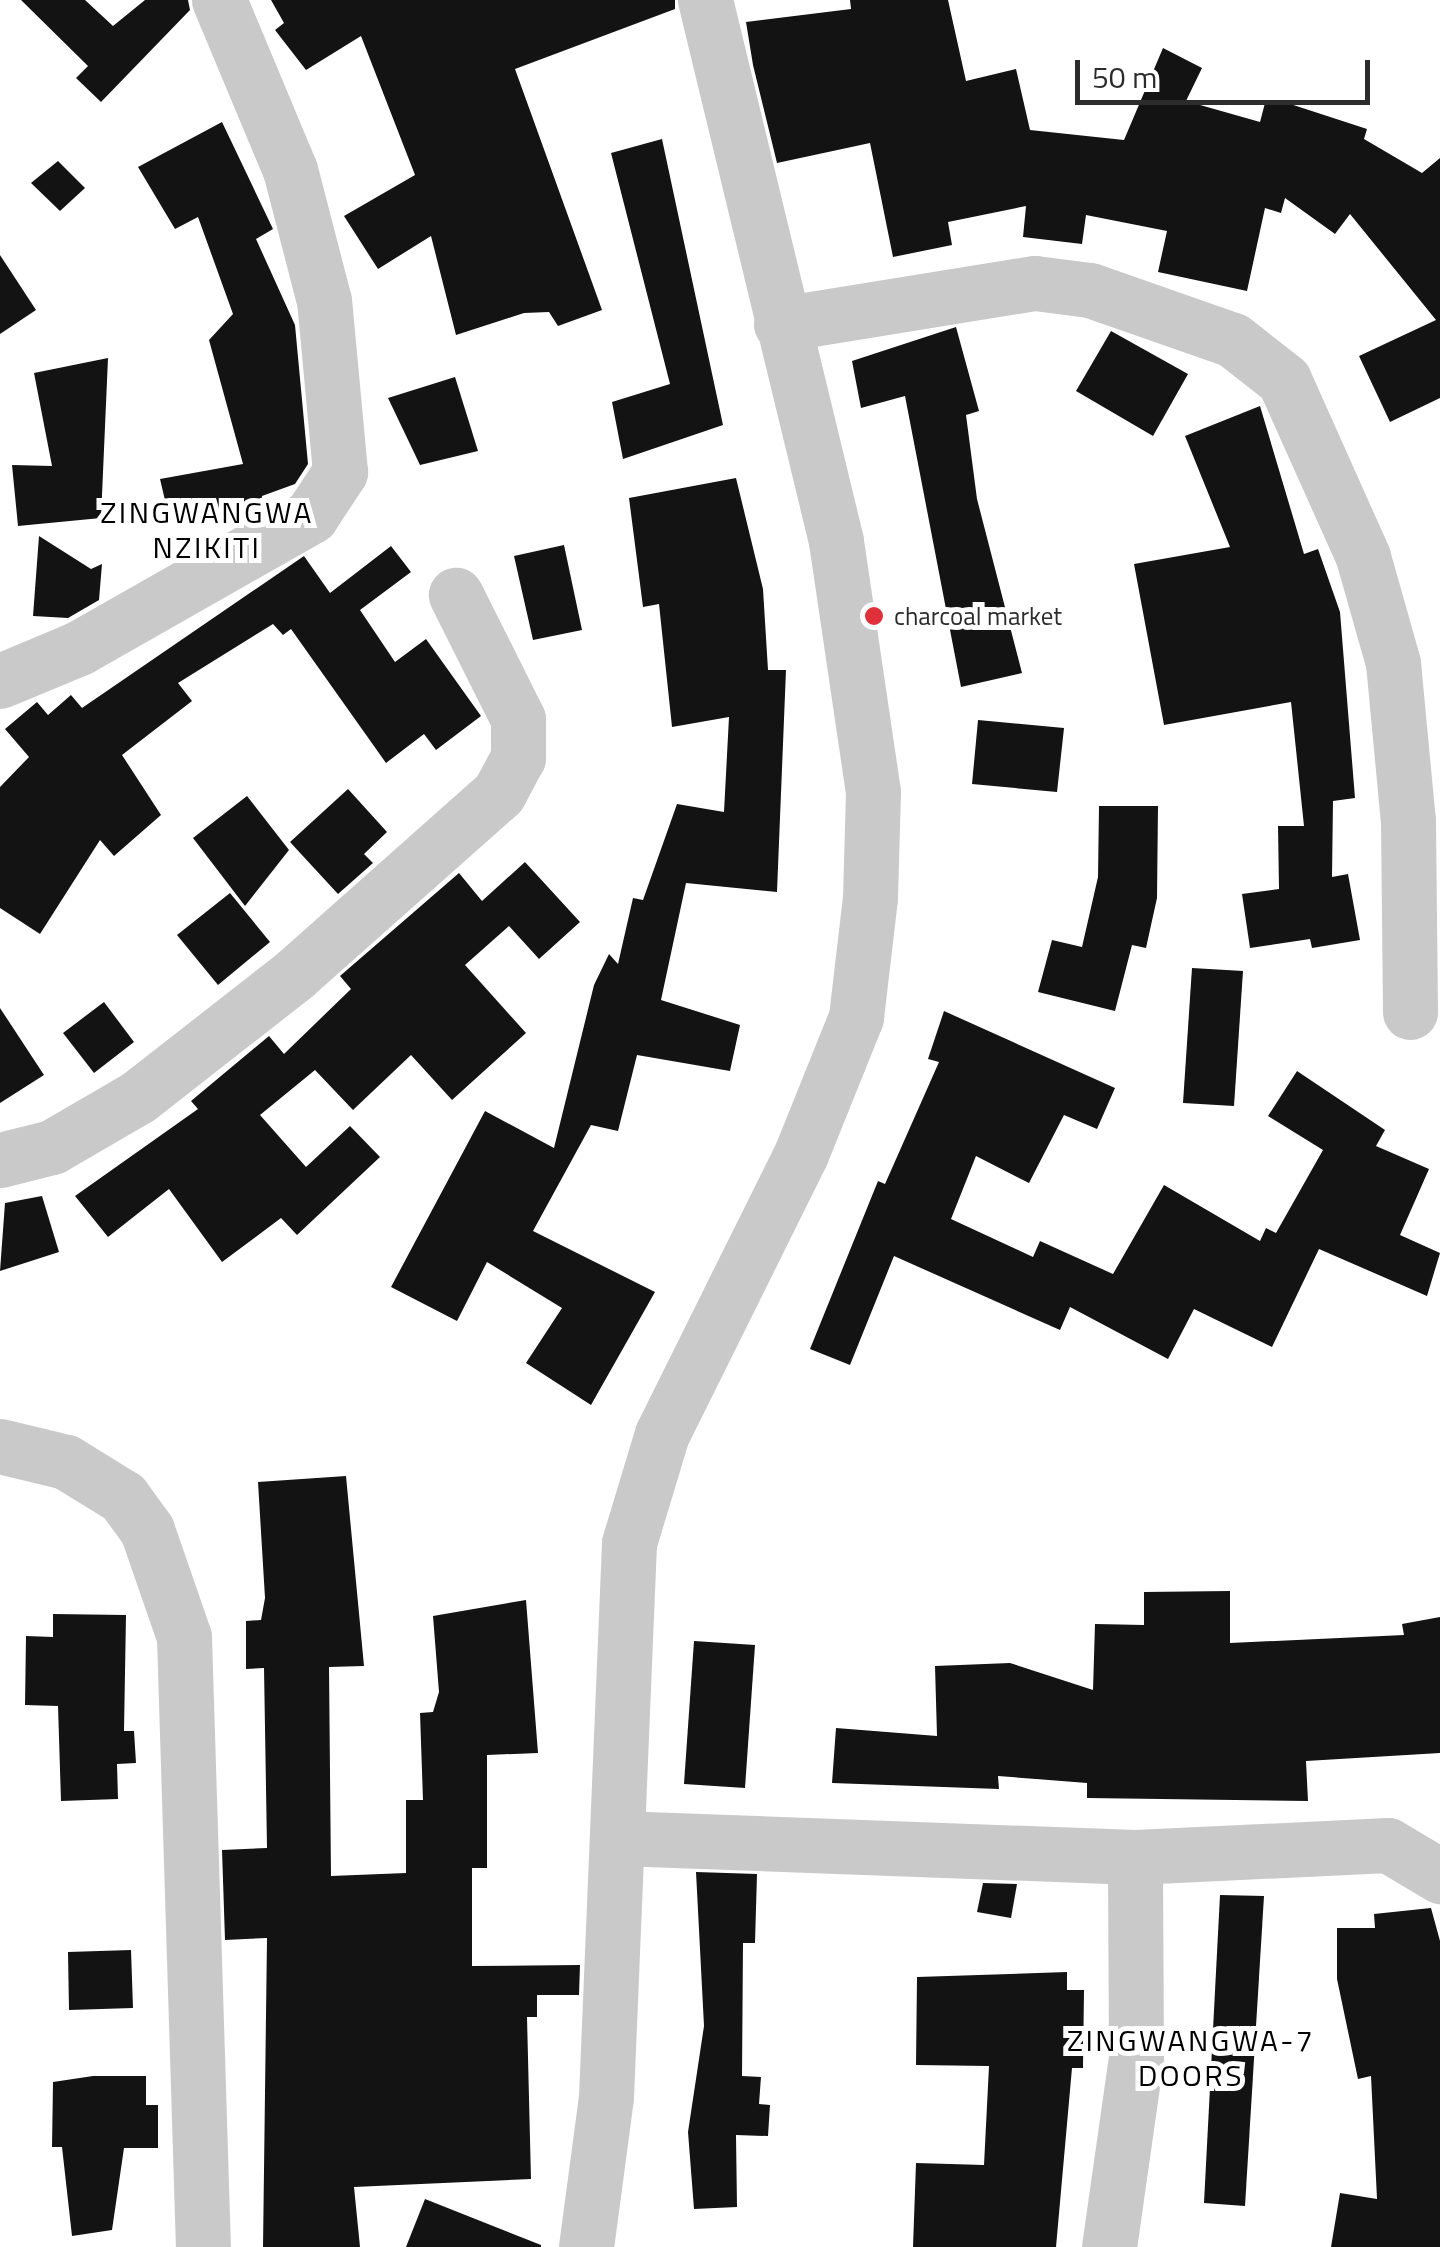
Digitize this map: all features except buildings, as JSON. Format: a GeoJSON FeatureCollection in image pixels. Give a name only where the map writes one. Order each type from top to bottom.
{"type":"FeatureCollection","features":[{"type":"Feature","properties":{"kind":"street"},"geometry":{"type":"LineString","coordinates":[[0,680],[79,648],[311,516],[340,472],[326,317],[290,170],[219,0]]}},
{"type":"Feature","properties":{"kind":"street"},"geometry":{"type":"LineString","coordinates":[[586,2247],[598,2210],[629,1543],[662,1434],[802,1154],[856,1017],[870,898],[873,792],[862,685],[705,0]]}},
{"type":"Feature","properties":{"kind":"street"},"geometry":{"type":"LineString","coordinates":[[781,324],[1035,282],[1090,290],[1233,340],[1284,380],[1363,557],[1393,664],[1408,821],[1410,1012]]}},
{"type":"Feature","properties":{"kind":"street"},"geometry":{"type":"LineString","coordinates":[[0,1160],[52,1147],[138,1097],[294,975],[498,794],[518,758],[518,720],[456,595]]}},
{"type":"Feature","properties":{"kind":"street"},"geometry":{"type":"LineString","coordinates":[[0,1446],[66,1462],[123,1497],[147,1530],[184,1637],[203,2247]]}},
{"type":"Feature","properties":{"kind":"street"},"geometry":{"type":"LineString","coordinates":[[618,1838],[1134,1858],[1388,1845],[1440,1876]]}},
{"type":"Feature","properties":{"kind":"street"},"geometry":{"type":"LineString","coordinates":[[1109,2247],[1136,2058],[1134,1858]]}},
{"type":"Feature","properties":{"kind":"place","name":"charcoal market"},"geometry":{"type":"Point","coordinates":[874,616]}},
{"type":"Feature","properties":{"kind":"district","name":"ZINGWANGWA NZIKITI"},"geometry":{"type":"Point","coordinates":[207,529]}},
{"type":"Feature","properties":{"kind":"district","name":"ZINGWANGWA-7 DOORS"},"geometry":{"type":"Point","coordinates":[1191,2057]}}]}
